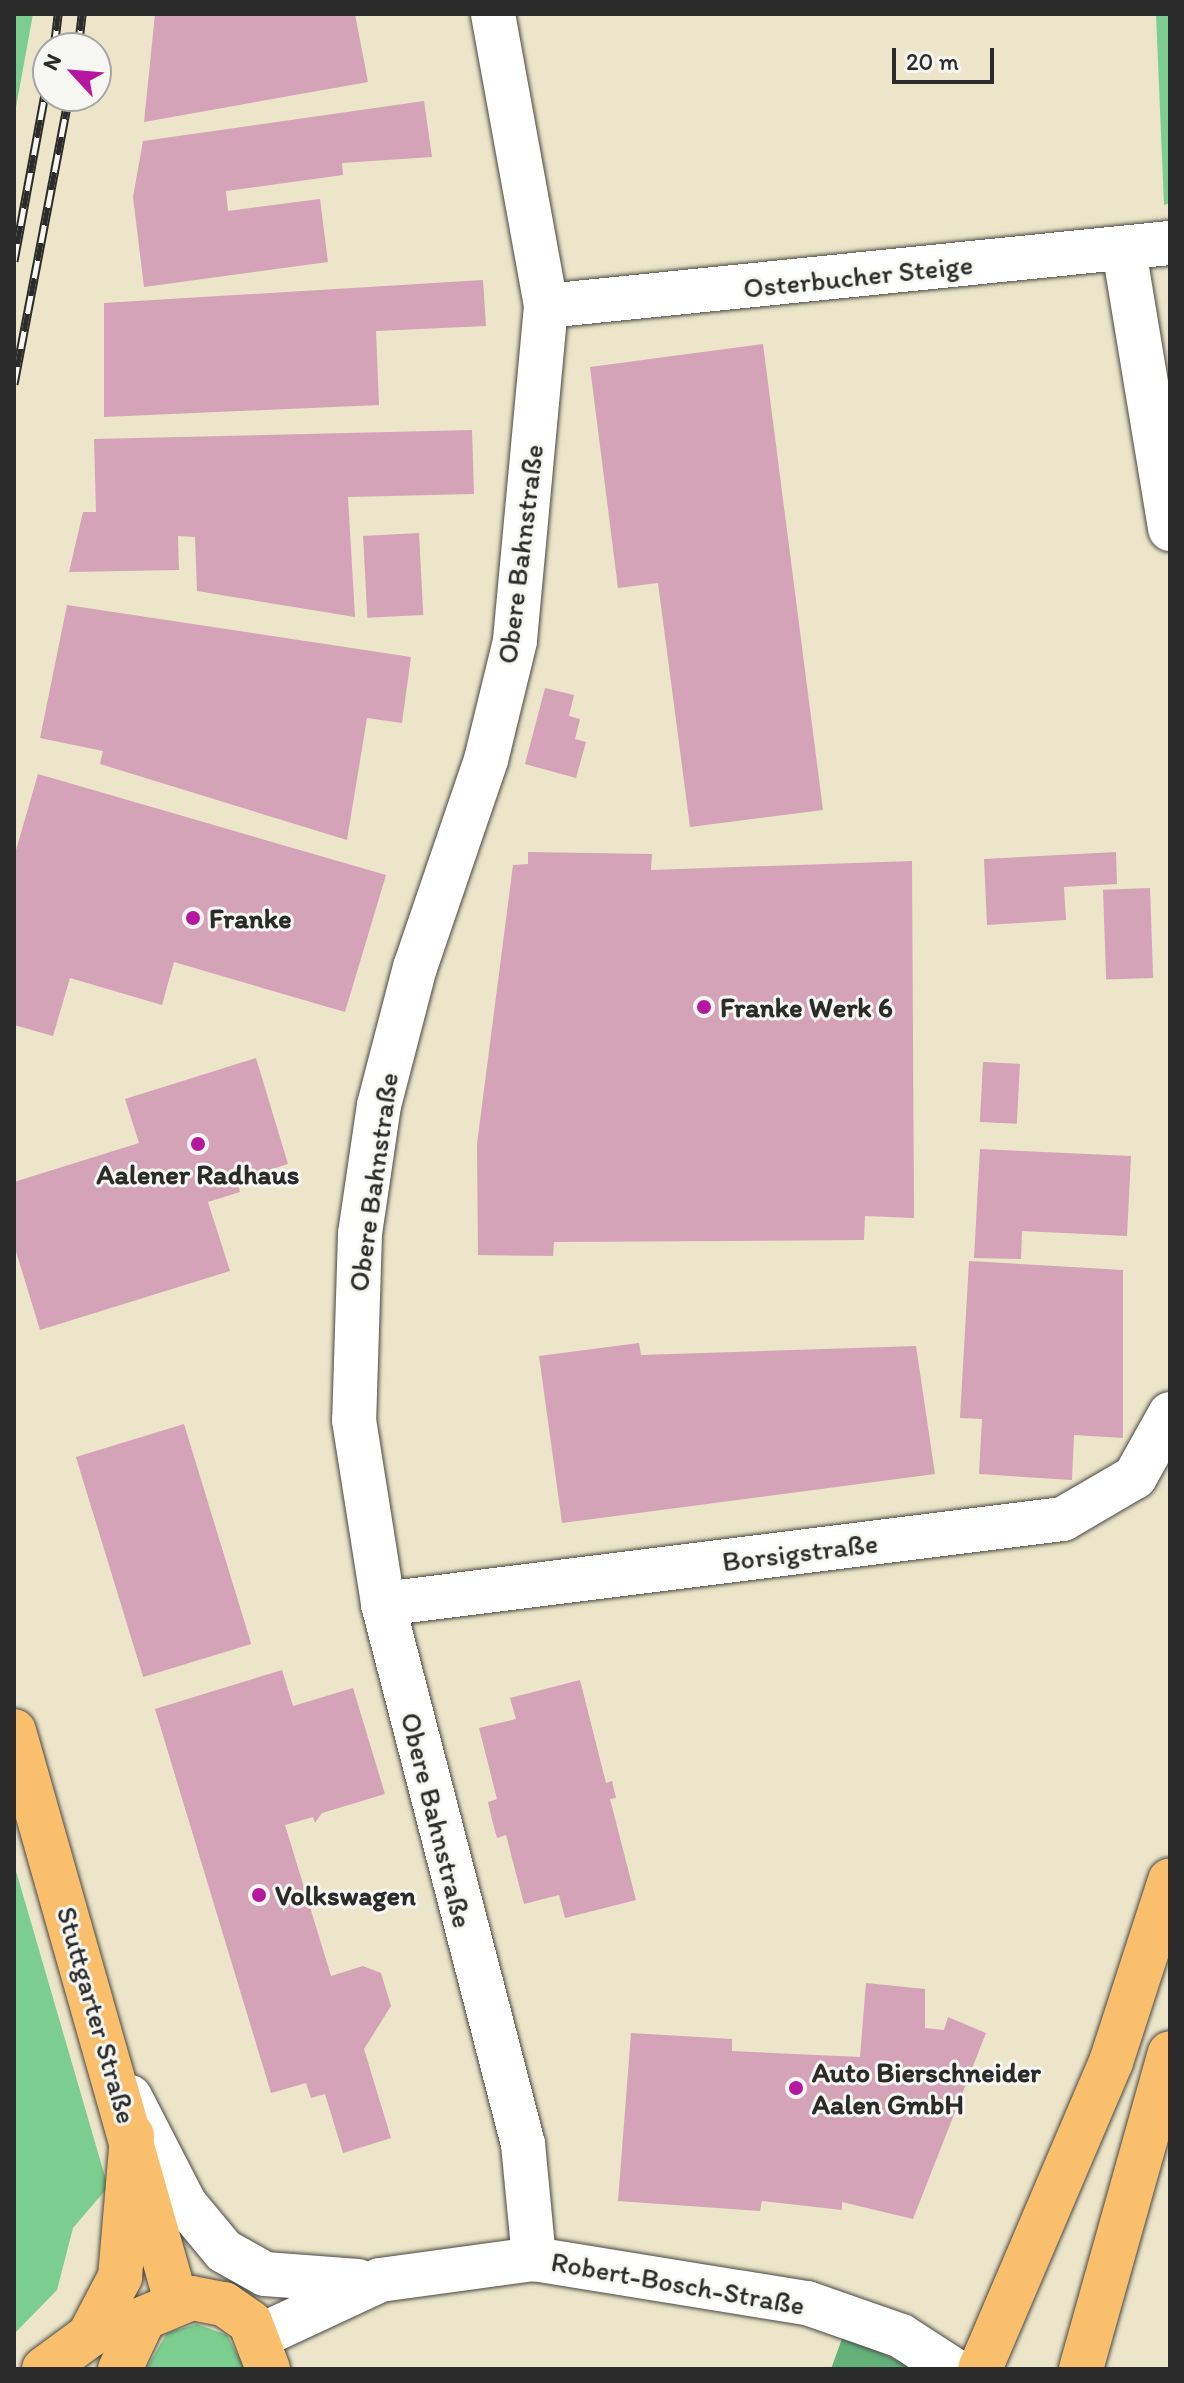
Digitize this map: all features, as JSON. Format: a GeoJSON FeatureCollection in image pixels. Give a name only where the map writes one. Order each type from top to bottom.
{"type":"FeatureCollection","features":[{"type":"Feature","properties":{"kind":"main road","name":"Stuttgarter Straße"},"geometry":{"type":"LineString","coordinates":[[14,1731],[108,2049],[176,2301]]}},
{"type":"Feature","properties":{"kind":"main road"},"geometry":{"type":"LineString","coordinates":[[986,2356],[1111,2062],[1170,1880]]}},
{"type":"Feature","properties":{"kind":"main road"},"geometry":{"type":"LineString","coordinates":[[1081,2369],[1170,2053]]}},
{"type":"Feature","properties":{"kind":"main road"},"geometry":{"type":"LineString","coordinates":[[44,2369],[89,2336],[116,2287],[130,2226],[132,2136]]}},
{"type":"Feature","properties":{"kind":"main road"},"geometry":{"type":"LineString","coordinates":[[120,2369],[132,2332],[176,2301],[224,2304],[264,2352]]}},
{"type":"Feature","properties":{"kind":"street","name":"Obere Bahnstraße"},"geometry":{"type":"LineString","coordinates":[[493,14],[546,306],[515,641],[486,760],[387,1074],[360,1234],[354,1420],[383,1604],[523,2144],[534,2259]]}},
{"type":"Feature","properties":{"kind":"street","name":"Osterbucher Steige"},"geometry":{"type":"LineString","coordinates":[[546,306],[1170,243]]}},
{"type":"Feature","properties":{"kind":"street"},"geometry":{"type":"LineString","coordinates":[[1124,250],[1170,529]]}},
{"type":"Feature","properties":{"kind":"street","name":"Borsigstraße"},"geometry":{"type":"LineString","coordinates":[[383,1604],[1063,1519],[1135,1477],[1170,1414]]}},
{"type":"Feature","properties":{"kind":"street"},"geometry":{"type":"LineString","coordinates":[[108,2049],[185,2204],[215,2243],[265,2274],[380,2280]]}},
{"type":"Feature","properties":{"kind":"street","name":"Robert-Bosch-Straße"},"geometry":{"type":"LineString","coordinates":[[264,2352],[380,2280],[534,2259],[807,2303],[901,2336],[952,2369]]}},
{"type":"Feature","properties":{"kind":"green space"},"geometry":{"type":"Polygon","coordinates":[[[14,14],[33,14],[14,118],[14,14]]]}},
{"type":"Feature","properties":{"kind":"green space"},"geometry":{"type":"Polygon","coordinates":[[[1156,14],[1170,14],[1170,203],[1164,205],[1156,14]]]}},
{"type":"Feature","properties":{"kind":"green space"},"geometry":{"type":"Polygon","coordinates":[[[14,1864],[108,2187],[73,2228],[57,2290],[14,2334],[14,1864]]]}},
{"type":"Feature","properties":{"kind":"green space"},"geometry":{"type":"Polygon","coordinates":[[[197,2324],[227,2335],[245,2369],[146,2369],[167,2333],[197,2324]]]}},
{"type":"Feature","properties":{"kind":"green space"},"geometry":{"type":"Polygon","coordinates":[[[843,2336],[915,2368],[916,2369],[831,2369],[843,2336]]]}},
{"type":"Feature","properties":{"kind":"building"},"geometry":{"type":"Polygon","coordinates":[[[155,14],[355,14],[368,82],[144,122],[155,14]]]}},
{"type":"Feature","properties":{"kind":"building"},"geometry":{"type":"Polygon","coordinates":[[[424,101],[432,157],[342,163],[343,175],[226,191],[228,211],[320,199],[328,262],[144,287],[133,197],[143,141],[424,101]]]}},
{"type":"Feature","properties":{"kind":"building"},"geometry":{"type":"Polygon","coordinates":[[[483,280],[486,326],[376,331],[379,405],[104,417],[104,303],[483,280]]]}},
{"type":"Feature","properties":{"kind":"building"},"geometry":{"type":"Polygon","coordinates":[[[763,344],[823,810],[690,827],[658,583],[618,588],[590,367],[763,344]]]}},
{"type":"Feature","properties":{"kind":"building"},"geometry":{"type":"Polygon","coordinates":[[[472,430],[474,494],[348,497],[355,617],[197,591],[195,537],[178,536],[179,570],[69,572],[83,512],[96,512],[94,439],[472,430]]]}},
{"type":"Feature","properties":{"kind":"building"},"geometry":{"type":"Polygon","coordinates":[[[419,533],[423,615],[367,618],[363,536],[419,533]]]}},
{"type":"Feature","properties":{"kind":"building"},"geometry":{"type":"Polygon","coordinates":[[[67,605],[411,657],[402,723],[367,718],[347,840],[100,764],[103,751],[40,738],[67,605]]]}},
{"type":"Feature","properties":{"kind":"building"},"geometry":{"type":"Polygon","coordinates":[[[545,688],[574,695],[569,716],[580,719],[575,739],[586,742],[576,778],[525,764],[545,688]]]}},
{"type":"Feature","properties":{"kind":"building","name":"Franke"},"geometry":{"type":"Polygon","coordinates":[[[38,774],[386,875],[345,1012],[174,962],[162,1005],[70,978],[53,1036],[14,1025],[14,857],[38,774]]]}},
{"type":"Feature","properties":{"kind":"building","name":"Franke Werk 6"},"geometry":{"type":"Polygon","coordinates":[[[528,852],[652,854],[651,870],[912,861],[914,1218],[865,1216],[864,1240],[554,1242],[553,1256],[478,1255],[477,1144],[513,865],[528,864],[528,852]]]}},
{"type":"Feature","properties":{"kind":"building"},"geometry":{"type":"Polygon","coordinates":[[[1116,852],[1117,884],[1064,887],[1066,920],[987,925],[984,859],[1116,852]]]}},
{"type":"Feature","properties":{"kind":"building"},"geometry":{"type":"Polygon","coordinates":[[[1150,888],[1153,978],[1106,980],[1103,890],[1150,888]]]}},
{"type":"Feature","properties":{"kind":"building"},"geometry":{"type":"Polygon","coordinates":[[[256,1058],[288,1164],[237,1180],[240,1192],[208,1202],[230,1271],[40,1330],[14,1245],[14,1182],[139,1143],[125,1099],[256,1058]]]}},
{"type":"Feature","properties":{"kind":"building"},"geometry":{"type":"Polygon","coordinates":[[[983,1062],[1020,1064],[1017,1124],[980,1122],[983,1062]]]}},
{"type":"Feature","properties":{"kind":"building"},"geometry":{"type":"Polygon","coordinates":[[[980,1149],[1131,1156],[1127,1236],[1022,1231],[1021,1259],[974,1258],[980,1149]]]}},
{"type":"Feature","properties":{"kind":"building"},"geometry":{"type":"Polygon","coordinates":[[[969,1261],[1123,1270],[1123,1438],[1074,1435],[1072,1480],[979,1474],[982,1419],[960,1418],[969,1261]]]}},
{"type":"Feature","properties":{"kind":"building"},"geometry":{"type":"Polygon","coordinates":[[[639,1343],[641,1355],[916,1346],[935,1474],[562,1523],[539,1356],[639,1343]]]}},
{"type":"Feature","properties":{"kind":"building"},"geometry":{"type":"Polygon","coordinates":[[[184,1424],[251,1644],[143,1677],[76,1457],[184,1424]]]}},
{"type":"Feature","properties":{"kind":"building","name":"Volkswagen"},"geometry":{"type":"Polygon","coordinates":[[[282,1670],[293,1706],[353,1688],[385,1794],[322,1813],[315,1823],[313,1817],[285,1825],[331,1976],[363,1966],[381,1973],[391,2006],[364,2049],[391,2138],[343,2153],[325,2094],[311,2098],[306,2083],[271,2093],[155,1709],[282,1670]]]}},
{"type":"Feature","properties":{"kind":"building"},"geometry":{"type":"Polygon","coordinates":[[[580,1680],[606,1783],[612,1781],[616,1798],[610,1799],[636,1900],[565,1918],[559,1895],[524,1904],[506,1835],[497,1838],[492,1820],[488,1802],[497,1799],[479,1728],[516,1719],[510,1698],[580,1680]]]}},
{"type":"Feature","properties":{"kind":"building","name":"Auto Bierschneider Aalen GmbH"},"geometry":{"type":"Polygon","coordinates":[[[866,1983],[925,1989],[925,2028],[944,2030],[948,2017],[986,2033],[913,2219],[842,2202],[842,2210],[762,2201],[760,2211],[618,2201],[631,2033],[732,2039],[732,2051],[860,2057],[866,1983]]]}},
{"type":"Feature","properties":{"kind":"railway"},"geometry":{"type":"LineString","coordinates":[[56,32],[58,14]]}},
{"type":"Feature","properties":{"kind":"railway"},"geometry":{"type":"LineString","coordinates":[[80,32],[82,14]]}},
{"type":"Feature","properties":{"kind":"railway"},"geometry":{"type":"LineString","coordinates":[[14,261],[42,112]]}},
{"type":"Feature","properties":{"kind":"railway"},"geometry":{"type":"LineString","coordinates":[[14,384],[66,112]]}},
{"type":"Feature","properties":{"kind":"place","name":"Franke"},"geometry":{"type":"Point","coordinates":[193,918]}},
{"type":"Feature","properties":{"kind":"place","name":"Franke Werk 6"},"geometry":{"type":"Point","coordinates":[704,1007]}},
{"type":"Feature","properties":{"kind":"place","name":"Aalener Radhaus"},"geometry":{"type":"Point","coordinates":[198,1144]}},
{"type":"Feature","properties":{"kind":"place","name":"Volkswagen"},"geometry":{"type":"Point","coordinates":[259,1895]}},
{"type":"Feature","properties":{"kind":"place","name":"Auto Bierschneider Aalen GmbH"},"geometry":{"type":"Point","coordinates":[796,2088]}}]}
